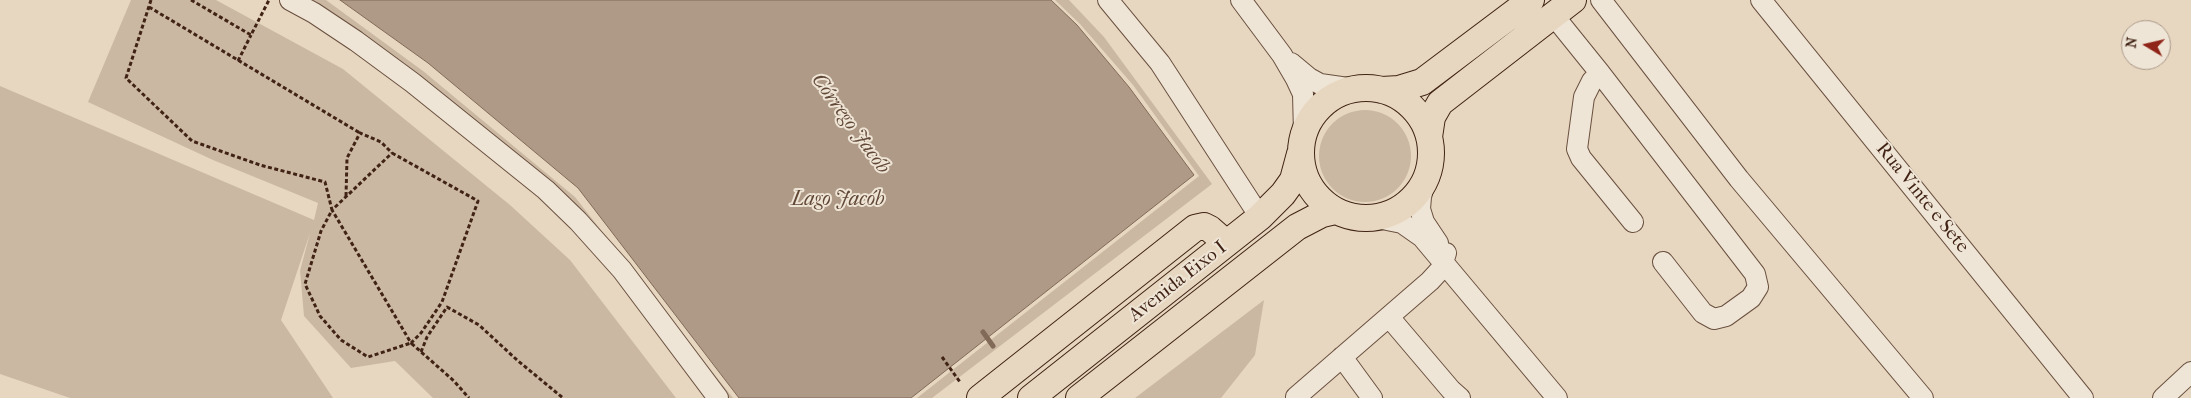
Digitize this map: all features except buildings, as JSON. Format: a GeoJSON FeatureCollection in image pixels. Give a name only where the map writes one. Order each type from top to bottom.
{"type":"FeatureCollection","features":[{"type":"Feature","properties":{"kind":"main road"},"geometry":{"type":"LineString","coordinates":[[1382,90],[1401,98],[1415,110],[1426,127],[1431,159],[1425,180],[1413,198],[1405,205],[1396,211],[1376,218],[1356,218],[1336,211],[1323,202],[1305,179],[1302,165],[1303,141],[1309,118],[1332,95],[1354,89],[1399,90],[1422,82],[1531,0]]}},
{"type":"Feature","properties":{"kind":"main road"},"geometry":{"type":"LineString","coordinates":[[1429,137],[1432,117],[1440,103],[1573,0]]}},
{"type":"Feature","properties":{"kind":"main road","name":"Avenida Eixo I"},"geometry":{"type":"LineString","coordinates":[[1031,398],[1260,217],[1283,194],[1293,180],[1303,141]]}},
{"type":"Feature","properties":{"kind":"main road","name":"Avenida Eixo I"},"geometry":{"type":"LineString","coordinates":[[1079,398],[1296,227],[1322,214],[1336,211]]}},
{"type":"Feature","properties":{"kind":"main road"},"geometry":{"type":"LineString","coordinates":[[980,398],[1195,228],[1207,227],[1226,243]]}},
{"type":"Feature","properties":{"kind":"street"},"geometry":{"type":"LineString","coordinates":[[290,0],[330,23],[387,64],[546,190],[613,259],[718,398]]}},
{"type":"Feature","properties":{"kind":"street"},"geometry":{"type":"LineString","coordinates":[[1108,0],[1160,63],[1260,217]]}},
{"type":"Feature","properties":{"kind":"street"},"geometry":{"type":"LineString","coordinates":[[1241,0],[1282,55],[1303,94],[1303,141]]}},
{"type":"Feature","properties":{"kind":"street"},"geometry":{"type":"LineString","coordinates":[[1601,0],[1739,179],[1923,398]]}},
{"type":"Feature","properties":{"kind":"street","name":"Rua Vinte e Sete"},"geometry":{"type":"LineString","coordinates":[[1761,0],[2082,398]]}},
{"type":"Feature","properties":{"kind":"street"},"geometry":{"type":"LineString","coordinates":[[1554,16],[1755,274],[1758,287],[1756,293],[1745,303],[1726,316],[1714,319],[1703,313],[1663,262]]}},
{"type":"Feature","properties":{"kind":"street"},"geometry":{"type":"LineString","coordinates":[[1282,55],[1309,78],[1320,84],[1354,89]]}},
{"type":"Feature","properties":{"kind":"street"},"geometry":{"type":"LineString","coordinates":[[1600,73],[1592,81],[1584,97],[1577,149],[1581,158],[1633,222]]}},
{"type":"Feature","properties":{"kind":"street"},"geometry":{"type":"LineString","coordinates":[[1425,180],[1420,209],[1424,222],[1445,258],[1491,321],[1557,398]]}},
{"type":"Feature","properties":{"kind":"street"},"geometry":{"type":"LineString","coordinates":[[1376,218],[1397,221],[1412,228],[1445,258]]}},
{"type":"Feature","properties":{"kind":"street"},"geometry":{"type":"LineString","coordinates":[[1296,397],[1430,281],[1445,258]]}},
{"type":"Feature","properties":{"kind":"street"},"geometry":{"type":"LineString","coordinates":[[1389,316],[1451,390],[1460,398]]}},
{"type":"Feature","properties":{"kind":"street"},"geometry":{"type":"LineString","coordinates":[[1342,357],[1372,398]]}},
{"type":"Feature","properties":{"kind":"street"},"geometry":{"type":"LineString","coordinates":[[2163,398],[2191,372]]}},
{"type":"Feature","properties":{"kind":"path"},"geometry":{"type":"LineString","coordinates":[[152,0],[126,78],[192,141],[260,165],[325,182],[332,210],[411,343],[454,381],[468,398]]}},
{"type":"Feature","properties":{"kind":"path"},"geometry":{"type":"LineString","coordinates":[[192,0],[252,35]]}},
{"type":"Feature","properties":{"kind":"path"},"geometry":{"type":"LineString","coordinates":[[238,61],[269,0]]}},
{"type":"Feature","properties":{"kind":"path"},"geometry":{"type":"LineString","coordinates":[[149,7],[360,133],[381,142],[392,153],[478,201],[442,302],[422,333],[411,343],[368,357],[341,340],[320,316],[305,284],[321,231],[332,210],[392,153]]}},
{"type":"Feature","properties":{"kind":"path"},"geometry":{"type":"LineString","coordinates":[[346,196],[348,158],[360,133]]}},
{"type":"Feature","properties":{"kind":"path"},"geometry":{"type":"LineString","coordinates":[[421,352],[427,337],[447,308],[479,325],[563,398]]}},
{"type":"Feature","properties":{"kind":"path"},"geometry":{"type":"LineString","coordinates":[[942,357],[960,382]]}},
{"type":"Feature","properties":{"kind":"shaded area"},"geometry":{"type":"Polygon","coordinates":[[[131,0],[216,0],[343,69],[510,205],[570,260],[676,398],[433,398],[395,361],[351,368],[304,316],[300,271],[310,233],[281,320],[333,398],[70,398],[0,374],[0,86],[314,220],[318,203],[213,160],[88,102],[131,0]]]}},
{"type":"Feature","properties":{"kind":"shaded area"},"geometry":{"type":"Polygon","coordinates":[[[312,0],[326,0],[423,71],[575,197],[733,398],[725,398],[568,202],[419,74],[312,0]]]}},
{"type":"Feature","properties":{"kind":"shaded area"},"geometry":{"type":"Polygon","coordinates":[[[1055,0],[1069,0],[1104,37],[1212,184],[932,398],[917,398],[1199,176],[1133,85],[1080,24],[1055,0]]]}},
{"type":"Feature","properties":{"kind":"shaded area"},"geometry":{"type":"Polygon","coordinates":[[[1365,110],[1382,114],[1397,124],[1407,139],[1411,156],[1407,173],[1397,188],[1382,198],[1365,202],[1348,198],[1333,188],[1323,173],[1319,156],[1323,139],[1333,124],[1348,114],[1365,110]]]}},
{"type":"Feature","properties":{"kind":"shaded area"},"geometry":{"type":"Polygon","coordinates":[[[1264,300],[1255,355],[1221,398],[1135,398],[1264,300]]]}},
{"type":"Feature","properties":{"kind":"water","name":"Lago Jacób"},"geometry":{"type":"Polygon","coordinates":[[[340,0],[1051,0],[1077,25],[1129,87],[1194,175],[911,398],[739,398],[578,188],[428,63],[340,0]]]}},
{"type":"Feature","properties":{"kind":"waterway","name":"Córrego Jacób"},"geometry":{"type":"LineString","coordinates":[[983,332],[993,346]]}}]}
